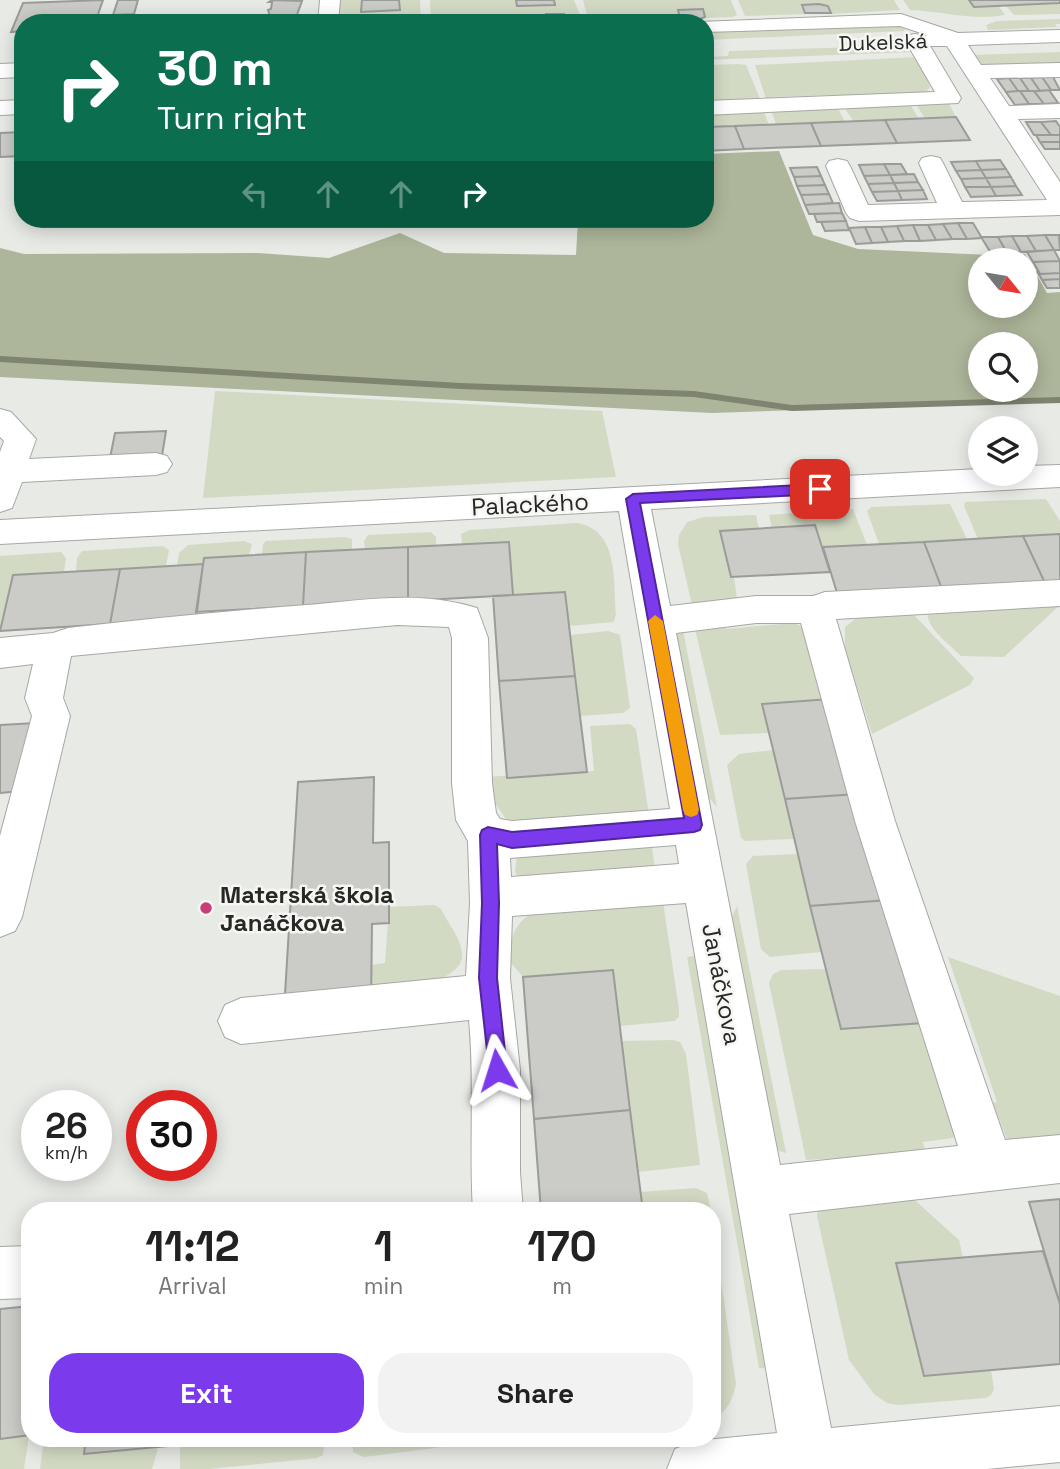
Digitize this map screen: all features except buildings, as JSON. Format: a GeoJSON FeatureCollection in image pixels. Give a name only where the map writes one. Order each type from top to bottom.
{"type":"FeatureCollection","features":[{"type":"Feature","properties":{"kind":"street"},"geometry":{"type":"LineString","coordinates":[[714,26],[901,20],[943,33],[953,39],[1060,201]]}},
{"type":"Feature","properties":{"kind":"street","name":"Dukelská"},"geometry":{"type":"LineString","coordinates":[[890,41],[1060,36]]}},
{"type":"Feature","properties":{"kind":"street"},"geometry":{"type":"LineString","coordinates":[[714,108],[950,98],[916,40]]}},
{"type":"Feature","properties":{"kind":"street"},"geometry":{"type":"LineString","coordinates":[[975,72],[1060,70]]}},
{"type":"Feature","properties":{"kind":"street"},"geometry":{"type":"LineString","coordinates":[[1003,113],[1060,111]]}},
{"type":"Feature","properties":{"kind":"street"},"geometry":{"type":"LineString","coordinates":[[931,163],[953,210]]}},
{"type":"Feature","properties":{"kind":"street"},"geometry":{"type":"LineString","coordinates":[[838,166],[859,213],[1060,207]]}},
{"type":"Feature","properties":{"kind":"street"},"geometry":{"type":"LineString","coordinates":[[0,419],[20,439],[5,485],[156,464]]}},
{"type":"Feature","properties":{"kind":"street","name":"Palackého"},"geometry":{"type":"LineString","coordinates":[[0,532],[1060,476]]}},
{"type":"Feature","properties":{"kind":"street","name":"Janáčkova"},"geometry":{"type":"LineString","coordinates":[[633,499],[810,1463]]}},
{"type":"Feature","properties":{"kind":"street"},"geometry":{"type":"LineString","coordinates":[[656,622],[757,610],[816,610],[825,606],[1060,593]]}},
{"type":"Feature","properties":{"kind":"street"},"geometry":{"type":"LineString","coordinates":[[816,610],[916,948],[990,1167]]}},
{"type":"Feature","properties":{"kind":"street"},"geometry":{"type":"LineString","coordinates":[[0,653],[55,647],[68,642],[268,621],[417,612],[451,613],[464,618],[470,638],[472,783],[477,820],[488,835],[489,996],[497,1070],[495,1172],[497,1202]]}},
{"type":"Feature","properties":{"kind":"street"},"geometry":{"type":"LineString","coordinates":[[0,917],[14,810],[51,716],[44,698],[55,647]]}},
{"type":"Feature","properties":{"kind":"street"},"geometry":{"type":"LineString","coordinates":[[488,835],[512,840],[694,825]]}},
{"type":"Feature","properties":{"kind":"street"},"geometry":{"type":"LineString","coordinates":[[490,898],[703,882]]}},
{"type":"Feature","properties":{"kind":"street"},"geometry":{"type":"LineString","coordinates":[[241,1021],[489,996]]}},
{"type":"Feature","properties":{"kind":"street"},"geometry":{"type":"LineString","coordinates":[[761,1192],[1060,1159]]}},
{"type":"Feature","properties":{"kind":"street"},"geometry":{"type":"LineString","coordinates":[[0,1273],[21,1272]]}},
{"type":"Feature","properties":{"kind":"street"},"geometry":{"type":"LineString","coordinates":[[695,1469],[810,1463],[1060,1434]]}},
{"type":"Feature","properties":{"kind":"green space"},"geometry":{"type":"Polygon","coordinates":[[[337,0],[362,0],[362,11],[399,10],[399,0],[420,0],[421,14],[336,14],[337,0]]]}},
{"type":"Feature","properties":{"kind":"green space"},"geometry":{"type":"Polygon","coordinates":[[[430,0],[516,0],[517,6],[555,5],[554,0],[574,0],[580,14],[431,14],[430,0]]]}},
{"type":"Feature","properties":{"kind":"green space"},"geometry":{"type":"Polygon","coordinates":[[[583,0],[731,0],[737,15],[714,18],[714,14],[704,14],[703,9],[678,10],[679,14],[587,14],[583,0]]]}},
{"type":"Feature","properties":{"kind":"green space"},"geometry":{"type":"Polygon","coordinates":[[[738,0],[894,0],[900,10],[829,14],[802,5],[808,14],[745,16],[738,0]]]}},
{"type":"Feature","properties":{"kind":"green space"},"geometry":{"type":"Polygon","coordinates":[[[903,0],[969,0],[998,5],[1005,15],[969,16],[910,10],[903,0]]]}},
{"type":"Feature","properties":{"kind":"green space"},"geometry":{"type":"Polygon","coordinates":[[[1060,3],[1060,14],[1014,15],[1005,5],[1060,3]]]}},
{"type":"Feature","properties":{"kind":"green space"},"geometry":{"type":"Polygon","coordinates":[[[1060,19],[1060,24],[1055,24],[1057,27],[988,30],[986,25],[997,21],[1060,19]]]}},
{"type":"Feature","properties":{"kind":"green space"},"geometry":{"type":"Polygon","coordinates":[[[895,25],[905,29],[714,40],[714,32],[895,25]]]}},
{"type":"Feature","properties":{"kind":"green space"},"geometry":{"type":"Polygon","coordinates":[[[888,46],[912,52],[714,60],[714,57],[728,56],[729,51],[888,46]]]}},
{"type":"Feature","properties":{"kind":"green space"},"geometry":{"type":"Polygon","coordinates":[[[1060,52],[1060,64],[984,66],[977,65],[971,55],[1060,52]]]}},
{"type":"Feature","properties":{"kind":"green space"},"geometry":{"type":"Polygon","coordinates":[[[917,57],[930,87],[925,93],[842,101],[829,95],[771,97],[771,102],[767,102],[755,65],[917,57]]]}},
{"type":"Feature","properties":{"kind":"green space"},"geometry":{"type":"Polygon","coordinates":[[[714,65],[746,65],[761,101],[714,103],[714,65]]]}},
{"type":"Feature","properties":{"kind":"green space"},"geometry":{"type":"Polygon","coordinates":[[[948,102],[956,117],[925,119],[916,104],[948,102]]]}},
{"type":"Feature","properties":{"kind":"green space"},"geometry":{"type":"Polygon","coordinates":[[[910,104],[919,119],[853,121],[844,107],[910,104]]]}},
{"type":"Feature","properties":{"kind":"green space"},"geometry":{"type":"Polygon","coordinates":[[[838,108],[845,122],[776,124],[771,110],[838,108]]]}},
{"type":"Feature","properties":{"kind":"green space"},"geometry":{"type":"Polygon","coordinates":[[[763,110],[769,125],[714,127],[714,113],[763,110]]]}},
{"type":"Feature","properties":{"kind":"green space"},"geometry":{"type":"Polygon","coordinates":[[[779,151],[813,235],[858,249],[968,254],[968,318],[1038,318],[1038,277],[1047,293],[1060,292],[1060,401],[1038,402],[1038,332],[968,332],[968,402],[1031,402],[712,413],[0,377],[0,248],[24,254],[258,253],[329,258],[400,233],[444,253],[576,255],[578,228],[714,228],[714,154],[779,151]]]}},
{"type":"Feature","properties":{"kind":"green space"},"geometry":{"type":"Polygon","coordinates":[[[215,391],[602,411],[616,477],[203,498],[215,391]]]}},
{"type":"Feature","properties":{"kind":"green space"},"geometry":{"type":"Polygon","coordinates":[[[1046,499],[1060,521],[1060,534],[978,539],[964,506],[965,502],[1046,499]]]}},
{"type":"Feature","properties":{"kind":"green space"},"geometry":{"type":"Polygon","coordinates":[[[950,504],[967,539],[879,544],[867,511],[871,507],[950,504]]]}},
{"type":"Feature","properties":{"kind":"green space"},"geometry":{"type":"Polygon","coordinates":[[[853,509],[867,545],[823,547],[815,525],[772,528],[769,515],[853,509]]]}},
{"type":"Feature","properties":{"kind":"green space"},"geometry":{"type":"Polygon","coordinates":[[[756,515],[759,529],[720,531],[731,577],[734,577],[738,606],[692,605],[678,544],[679,535],[687,522],[704,517],[756,515]]]}},
{"type":"Feature","properties":{"kind":"green space"},"geometry":{"type":"Polygon","coordinates":[[[577,523],[591,528],[607,546],[613,572],[616,614],[614,622],[569,626],[564,592],[513,595],[509,542],[462,544],[461,534],[470,530],[577,523]]]}},
{"type":"Feature","properties":{"kind":"green space"},"geometry":{"type":"Polygon","coordinates":[[[431,532],[436,537],[436,546],[365,549],[364,541],[368,535],[431,532]]]}},
{"type":"Feature","properties":{"kind":"green space"},"geometry":{"type":"Polygon","coordinates":[[[345,537],[352,539],[352,550],[262,555],[266,541],[345,537]]]}},
{"type":"Feature","properties":{"kind":"green space"},"geometry":{"type":"Polygon","coordinates":[[[244,541],[252,544],[249,555],[205,558],[203,564],[177,565],[179,553],[188,545],[244,541]]]}},
{"type":"Feature","properties":{"kind":"green space"},"geometry":{"type":"Polygon","coordinates":[[[163,546],[169,550],[166,566],[76,571],[77,558],[82,551],[163,546]]]}},
{"type":"Feature","properties":{"kind":"green space"},"geometry":{"type":"Polygon","coordinates":[[[61,552],[66,558],[64,572],[13,575],[0,626],[0,556],[61,552]]]}},
{"type":"Feature","properties":{"kind":"green space"},"geometry":{"type":"Polygon","coordinates":[[[1059,606],[1004,657],[961,656],[935,631],[927,612],[932,611],[1059,606]]]}},
{"type":"Feature","properties":{"kind":"green space"},"geometry":{"type":"Polygon","coordinates":[[[913,614],[974,678],[970,685],[872,734],[845,649],[845,627],[858,617],[913,614]]]}},
{"type":"Feature","properties":{"kind":"green space"},"geometry":{"type":"Polygon","coordinates":[[[723,622],[726,629],[793,623],[801,626],[808,634],[830,699],[762,704],[769,733],[720,735],[695,629],[723,622]]]}},
{"type":"Feature","properties":{"kind":"green space"},"geometry":{"type":"Polygon","coordinates":[[[683,630],[717,807],[700,788],[668,631],[683,630]]]}},
{"type":"Feature","properties":{"kind":"green space"},"geometry":{"type":"Polygon","coordinates":[[[608,631],[620,635],[630,708],[623,713],[580,716],[569,635],[608,631]]]}},
{"type":"Feature","properties":{"kind":"green space"},"geometry":{"type":"Polygon","coordinates":[[[630,724],[636,729],[649,815],[508,822],[486,790],[485,777],[594,771],[590,726],[630,724]]]}},
{"type":"Feature","properties":{"kind":"green space"},"geometry":{"type":"Polygon","coordinates":[[[773,750],[794,839],[745,841],[741,838],[727,765],[739,754],[773,750]]]}},
{"type":"Feature","properties":{"kind":"green space"},"geometry":{"type":"Polygon","coordinates":[[[652,847],[655,869],[519,879],[515,872],[517,856],[652,847]]]}},
{"type":"Feature","properties":{"kind":"green space"},"geometry":{"type":"Polygon","coordinates":[[[798,854],[822,952],[770,957],[761,949],[746,864],[753,856],[798,854]]]}},
{"type":"Feature","properties":{"kind":"green space"},"geometry":{"type":"Polygon","coordinates":[[[663,902],[679,1009],[679,1017],[674,1021],[620,1026],[613,970],[523,977],[511,963],[514,933],[521,922],[534,911],[663,902]]]}},
{"type":"Feature","properties":{"kind":"green space"},"geometry":{"type":"Polygon","coordinates":[[[435,905],[441,909],[459,942],[462,953],[460,963],[453,972],[441,979],[371,998],[372,965],[385,963],[389,907],[435,905]]]}},
{"type":"Feature","properties":{"kind":"green space"},"geometry":{"type":"Polygon","coordinates":[[[737,906],[786,1153],[779,1151],[765,1136],[728,925],[737,906]]]}},
{"type":"Feature","properties":{"kind":"green space"},"geometry":{"type":"Polygon","coordinates":[[[705,954],[776,1369],[759,1368],[687,957],[705,954]]]}},
{"type":"Feature","properties":{"kind":"green space"},"geometry":{"type":"Polygon","coordinates":[[[948,957],[1060,996],[1060,1136],[1009,1145],[993,1103],[997,1102],[948,957]]]}},
{"type":"Feature","properties":{"kind":"green space"},"geometry":{"type":"Polygon","coordinates":[[[826,969],[841,1029],[923,1023],[960,1137],[923,1142],[926,1153],[806,1160],[769,983],[773,974],[781,970],[826,969]]]}},
{"type":"Feature","properties":{"kind":"green space"},"geometry":{"type":"Polygon","coordinates":[[[622,1041],[680,1042],[686,1054],[700,1165],[638,1172],[622,1041]]]}},
{"type":"Feature","properties":{"kind":"green space"},"geometry":{"type":"Polygon","coordinates":[[[696,1188],[707,1193],[709,1202],[642,1202],[640,1192],[696,1188]]]}},
{"type":"Feature","properties":{"kind":"green space"},"geometry":{"type":"Polygon","coordinates":[[[908,1194],[959,1240],[963,1258],[896,1264],[924,1376],[991,1370],[994,1389],[986,1398],[898,1405],[887,1403],[874,1394],[849,1360],[817,1216],[818,1205],[908,1194]]]}},
{"type":"Feature","properties":{"kind":"green space"},"geometry":{"type":"Polygon","coordinates":[[[721,1281],[736,1384],[721,1414],[721,1281]]]}},
{"type":"Feature","properties":{"kind":"green space"},"geometry":{"type":"Polygon","coordinates":[[[21,1437],[21,1447],[27,1447],[24,1469],[0,1469],[0,1438],[21,1437]]]}},
{"type":"Feature","properties":{"kind":"green space"},"geometry":{"type":"Polygon","coordinates":[[[43,1447],[85,1447],[84,1454],[158,1448],[152,1469],[40,1469],[43,1447]]]}},
{"type":"Feature","properties":{"kind":"green space"},"geometry":{"type":"Polygon","coordinates":[[[180,1447],[324,1447],[323,1455],[317,1458],[210,1469],[180,1469],[180,1447]]]}},
{"type":"Feature","properties":{"kind":"green space"},"geometry":{"type":"Polygon","coordinates":[[[353,1447],[443,1447],[364,1457],[353,1452],[353,1447]]]}},
{"type":"Feature","properties":{"kind":"waterway"},"geometry":{"type":"LineString","coordinates":[[0,359],[461,386],[694,394],[792,408],[1060,400]]}},
{"type":"Feature","properties":{"kind":"slow traffic"},"geometry":{"type":"LineString","coordinates":[[655,621],[691,810]]}},
{"type":"Feature","properties":{"kind":"place","name":"Materská škola Janáčkova"},"geometry":{"type":"Point","coordinates":[206,908]}},
{"type":"Feature","properties":{"kind":"route"},"geometry":{"type":"LineString","coordinates":[[497,1070],[488,978],[491,903],[488,835],[512,840],[694,825],[633,499],[820,489]]}}]}
